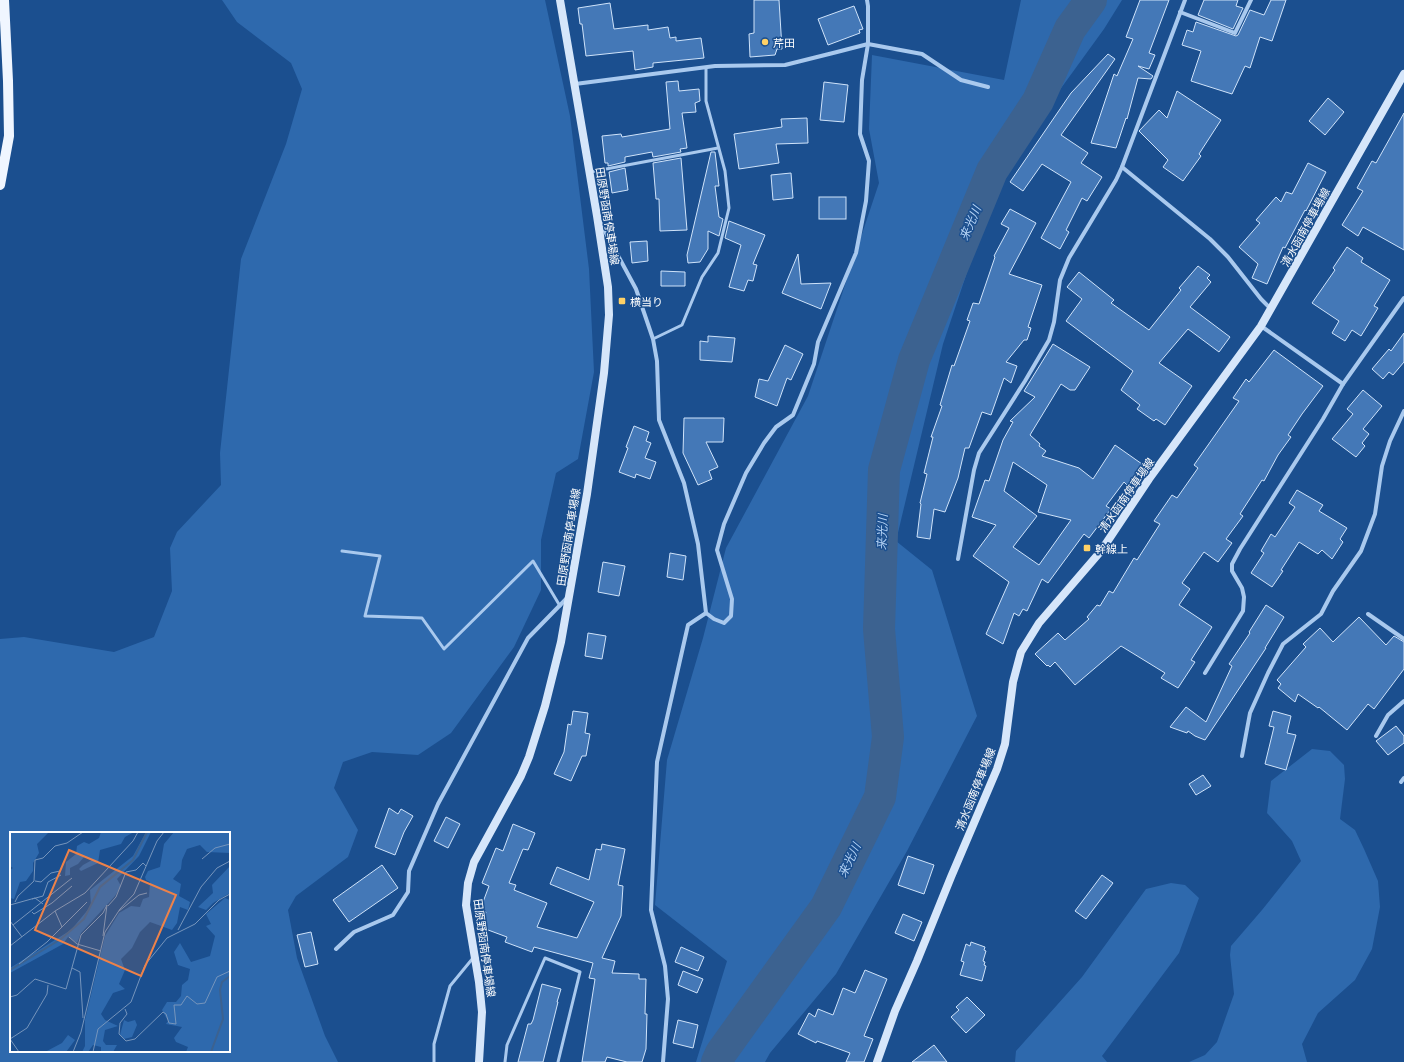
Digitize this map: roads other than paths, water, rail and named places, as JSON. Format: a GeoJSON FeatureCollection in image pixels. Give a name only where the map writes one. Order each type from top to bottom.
{"type":"FeatureCollection","features":[{"type":"Feature","properties":{"kind":"main road"},"geometry":{"type":"LineString","coordinates":[[0,185],[9,136],[4,0]]}},
{"type":"Feature","properties":{"kind":"main road","name":"田原野函南停車場線"},"geometry":{"type":"LineString","coordinates":[[480,1062],[482,1012],[479,982],[466,905],[468,883],[474,862],[529,757],[545,706],[560,649],[589,479],[604,373],[610,314],[608,287],[590,172],[560,0]]}},
{"type":"Feature","properties":{"kind":"main road","name":"清水函南停車場線"},"geometry":{"type":"LineString","coordinates":[[877,1062],[895,1011],[997,769],[1005,744],[1013,682],[1021,652],[1038,623],[1101,551],[1149,479],[1272,310],[1404,74]]}},
{"type":"Feature","properties":{"kind":"street"},"geometry":{"type":"LineString","coordinates":[[706,613],[724,623],[731,616],[732,599],[717,550],[724,524],[746,473],[764,443],[776,427],[793,415],[814,364],[818,342],[856,253],[866,201],[870,161],[860,134],[862,80],[868,44],[867,0]]}},
{"type":"Feature","properties":{"kind":"street"},"geometry":{"type":"LineString","coordinates":[[958,559],[974,470],[979,454],[1025,381],[1048,340],[1054,322],[1060,280],[1069,258],[1116,180],[1122,167],[1185,0]]}},
{"type":"Feature","properties":{"kind":"street"},"geometry":{"type":"LineString","coordinates":[[1180,12],[1235,33],[1251,0]]}},
{"type":"Feature","properties":{"kind":"street"},"geometry":{"type":"LineString","coordinates":[[575,84],[706,68],[785,64],[868,44],[922,54],[961,80],[988,87]]}},
{"type":"Feature","properties":{"kind":"street"},"geometry":{"type":"LineString","coordinates":[[1122,167],[1210,239],[1272,310]]}},
{"type":"Feature","properties":{"kind":"street"},"geometry":{"type":"LineString","coordinates":[[597,216],[636,289],[653,339],[657,361],[659,420],[684,483],[698,544],[706,613]]}},
{"type":"Feature","properties":{"kind":"street"},"geometry":{"type":"LineString","coordinates":[[1205,673],[1243,611],[1244,597],[1242,588],[1232,571],[1232,564],[1323,419],[1343,384],[1404,298]]}},
{"type":"Feature","properties":{"kind":"street"},"geometry":{"type":"LineString","coordinates":[[1261,326],[1343,384]]}},
{"type":"Feature","properties":{"kind":"street"},"geometry":{"type":"LineString","coordinates":[[1242,756],[1250,713],[1283,644],[1321,614],[1333,591],[1361,551],[1375,514],[1382,466],[1390,441],[1404,411]]}},
{"type":"Feature","properties":{"kind":"street"},"geometry":{"type":"LineString","coordinates":[[336,949],[354,932],[393,915],[408,892],[410,871],[438,804],[528,638],[570,595]]}},
{"type":"Feature","properties":{"kind":"street"},"geometry":{"type":"LineString","coordinates":[[663,1062],[668,999],[665,966],[651,910],[657,762],[688,626],[706,613]]}},
{"type":"Feature","properties":{"kind":"street"},"geometry":{"type":"LineString","coordinates":[[1368,614],[1404,639]]}},
{"type":"Feature","properties":{"kind":"street"},"geometry":{"type":"LineString","coordinates":[[1376,736],[1388,715],[1404,700]]}},
{"type":"Feature","properties":{"kind":"lane"},"geometry":{"type":"LineString","coordinates":[[653,339],[682,325],[702,277],[718,253],[729,208],[725,171],[706,101],[706,68]]}},
{"type":"Feature","properties":{"kind":"lane"},"geometry":{"type":"LineString","coordinates":[[590,172],[718,148]]}},
{"type":"Feature","properties":{"kind":"lane"},"geometry":{"type":"LineString","coordinates":[[342,551],[380,556],[365,616],[422,618],[444,649],[533,561],[560,606]]}},
{"type":"Feature","properties":{"kind":"lane"},"geometry":{"type":"LineString","coordinates":[[434,1062],[434,1044],[450,986],[474,957]]}},
{"type":"Feature","properties":{"kind":"lane"},"geometry":{"type":"LineString","coordinates":[[505,1062],[507,1045],[545,958],[580,972],[558,1062]]}},
{"type":"Feature","properties":{"kind":"waterway","name":"来光川"},"geometry":{"type":"LineString","coordinates":[[717,1062],[721,1053],[826,907],[880,797],[888,737],[879,629],[884,470],[914,360],[992,171],[1038,101],[1070,29],[1091,0]]}},
{"type":"Feature","properties":{"kind":"place","name":"芹田"},"geometry":{"type":"Point","coordinates":[765,42]}},
{"type":"Feature","properties":{"kind":"place","name":"横当り"},"geometry":{"type":"Point","coordinates":[622,301]}},
{"type":"Feature","properties":{"kind":"place","name":"幹線上"},"geometry":{"type":"Point","coordinates":[1087,548]}}]}
